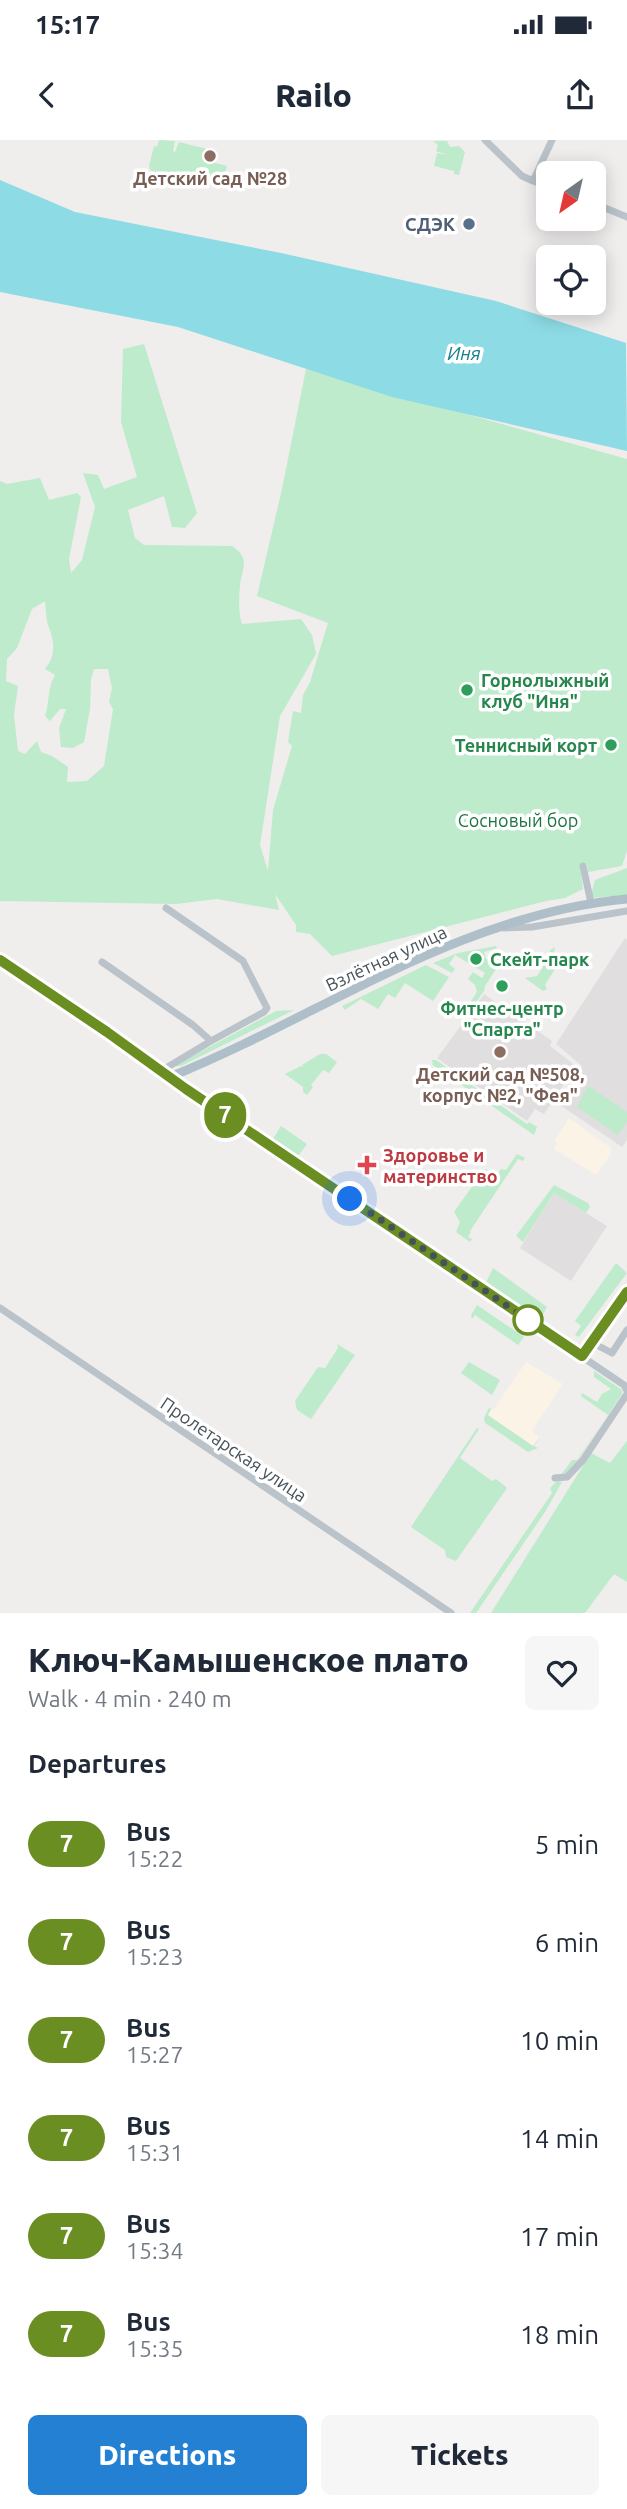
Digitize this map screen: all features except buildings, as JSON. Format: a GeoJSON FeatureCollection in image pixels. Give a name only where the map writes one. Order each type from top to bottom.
{"type":"FeatureCollection","features":[{"type":"Feature","properties":{"kind":"main road","name":"Взлётная улица"},"geometry":{"type":"LineString","coordinates":[[170,1077],[422,955],[496,927],[591,903],[627,900]]}},
{"type":"Feature","properties":{"kind":"main road"},"geometry":{"type":"LineString","coordinates":[[0,960],[170,1077]]}},
{"type":"Feature","properties":{"kind":"street"},"geometry":{"type":"LineString","coordinates":[[485,140],[522,176],[536,182]]}},
{"type":"Feature","properties":{"kind":"street"},"geometry":{"type":"LineString","coordinates":[[533,181],[552,140]]}},
{"type":"Feature","properties":{"kind":"street"},"geometry":{"type":"LineString","coordinates":[[606,208],[627,217]]}},
{"type":"Feature","properties":{"kind":"street"},"geometry":{"type":"LineString","coordinates":[[583,866],[591,903]]}},
{"type":"Feature","properties":{"kind":"street"},"geometry":{"type":"LineString","coordinates":[[161,1071],[264,1012],[266,1004],[243,961],[166,908]]}},
{"type":"Feature","properties":{"kind":"street"},"geometry":{"type":"LineString","coordinates":[[496,927],[532,927],[627,911]]}},
{"type":"Feature","properties":{"kind":"street"},"geometry":{"type":"LineString","coordinates":[[102,962],[186,1020],[211,1041]]}},
{"type":"Feature","properties":{"kind":"street"},"geometry":{"type":"LineString","coordinates":[[186,1089],[183,1079],[190,1069]]}},
{"type":"Feature","properties":{"kind":"street"},"geometry":{"type":"LineString","coordinates":[[170,1077],[624,1385],[627,1393],[583,1460],[567,1478],[555,1478]]}},
{"type":"Feature","properties":{"kind":"street"},"geometry":{"type":"LineString","coordinates":[[582,1356],[627,1292]]}},
{"type":"Feature","properties":{"kind":"street","name":"Пролетарская улица"},"geometry":{"type":"LineString","coordinates":[[0,1308],[450,1613]]}},
{"type":"Feature","properties":{"kind":"street"},"geometry":{"type":"LineString","coordinates":[[592,1342],[612,1353],[627,1330]]}},
{"type":"Feature","properties":{"kind":"shaded area"},"geometry":{"type":"Polygon","coordinates":[[[625,938],[627,1140],[622,1147],[557,1103],[582,1066],[556,1044],[625,938]]]}},
{"type":"Feature","properties":{"kind":"shaded area","name":"Детский сад №508, корпус №2, \"Фея\""},"geometry":{"type":"Polygon","coordinates":[[[484,994],[552,1041],[550,1046],[576,1066],[544,1114],[535,1109],[527,1121],[437,1058],[484,994]]]}},
{"type":"Feature","properties":{"kind":"shaded area"},"geometry":{"type":"Polygon","coordinates":[[[569,1118],[611,1148],[611,1154],[596,1175],[554,1149],[557,1142],[555,1140],[569,1118]]]}},
{"type":"Feature","properties":{"kind":"shaded area"},"geometry":{"type":"Polygon","coordinates":[[[554,1193],[607,1226],[571,1281],[520,1248],[554,1193]]]}},
{"type":"Feature","properties":{"kind":"shaded area"},"geometry":{"type":"Polygon","coordinates":[[[526,1362],[563,1384],[532,1431],[539,1437],[533,1446],[487,1415],[526,1362]]]}},
{"type":"Feature","properties":{"kind":"green space"},"geometry":{"type":"Polygon","coordinates":[[[159,140],[175,141],[175,152],[179,142],[207,149],[204,160],[227,166],[222,185],[218,187],[151,171],[149,166],[154,146],[157,147],[159,140]]]}},
{"type":"Feature","properties":{"kind":"green space"},"geometry":{"type":"Polygon","coordinates":[[[433,141],[447,141],[450,147],[459,146],[465,152],[459,175],[434,166],[437,153],[448,155],[436,151],[438,145],[433,141]]]}},
{"type":"Feature","properties":{"kind":"green space"},"geometry":{"type":"Polygon","coordinates":[[[144,344],[197,513],[185,528],[172,527],[164,496],[128,510],[135,538],[144,545],[232,546],[242,555],[244,564],[239,600],[242,624],[301,619],[312,635],[316,654],[280,716],[260,845],[268,871],[273,810],[292,746],[288,742],[293,711],[301,713],[303,695],[310,682],[328,623],[257,596],[306,369],[627,459],[627,851],[622,866],[588,872],[587,865],[580,866],[583,889],[565,898],[332,956],[310,934],[296,932],[296,925],[275,894],[279,910],[217,899],[176,904],[0,901],[0,481],[7,484],[40,478],[49,500],[77,493],[81,497],[69,559],[71,573],[82,560],[95,507],[83,473],[98,475],[104,489],[137,477],[121,422],[123,349],[144,344]],[[45,601],[32,609],[17,648],[7,659],[6,681],[18,686],[14,715],[18,751],[25,754],[37,741],[41,752],[68,767],[67,782],[87,781],[104,766],[113,709],[109,702],[112,688],[108,669],[94,669],[84,742],[73,748],[61,747],[59,728],[66,709],[60,709],[50,721],[45,716],[55,675],[45,669],[53,647],[45,601]]]}},
{"type":"Feature","properties":{"kind":"green space","name":"Сосновый бор"},"geometry":{"type":"Polygon","coordinates":[[[627,868],[627,895],[590,898],[595,880],[627,868]]]}},
{"type":"Feature","properties":{"kind":"green space"},"geometry":{"type":"Polygon","coordinates":[[[496,946],[497,948],[484,952],[486,959],[496,958],[498,966],[464,1019],[462,1015],[477,992],[475,985],[468,979],[473,972],[482,978],[485,973],[455,955],[449,964],[455,969],[452,973],[433,963],[458,953],[496,946]]]}},
{"type":"Feature","properties":{"kind":"green space"},"geometry":{"type":"Polygon","coordinates":[[[555,947],[554,952],[561,957],[564,953],[567,958],[562,958],[545,985],[547,989],[543,991],[525,978],[537,976],[552,953],[549,951],[555,947]]]}},
{"type":"Feature","properties":{"kind":"green space"},"geometry":{"type":"Polygon","coordinates":[[[426,965],[449,977],[433,1001],[405,983],[395,998],[388,994],[378,1009],[361,999],[345,1010],[342,1006],[426,965]]]}},
{"type":"Feature","properties":{"kind":"green space"},"geometry":{"type":"Polygon","coordinates":[[[294,1010],[181,1066],[174,1066],[276,1011],[294,1010]]]}},
{"type":"Feature","properties":{"kind":"green space"},"geometry":{"type":"Polygon","coordinates":[[[320,1054],[326,1054],[337,1062],[329,1073],[323,1070],[307,1095],[303,1092],[303,1087],[285,1074],[303,1067],[302,1065],[320,1054]]]}},
{"type":"Feature","properties":{"kind":"green space"},"geometry":{"type":"Polygon","coordinates":[[[432,1060],[436,1060],[527,1124],[529,1122],[537,1127],[534,1135],[433,1065],[432,1060]]]}},
{"type":"Feature","properties":{"kind":"green space"},"geometry":{"type":"Polygon","coordinates":[[[587,1087],[627,1112],[627,1122],[618,1135],[577,1107],[587,1087]]]}},
{"type":"Feature","properties":{"kind":"green space"},"geometry":{"type":"Polygon","coordinates":[[[281,1126],[307,1144],[296,1159],[273,1139],[281,1126]]]}},
{"type":"Feature","properties":{"kind":"green space"},"geometry":{"type":"Polygon","coordinates":[[[517,1154],[525,1158],[523,1161],[518,1159],[470,1231],[470,1242],[456,1232],[460,1222],[454,1212],[485,1169],[496,1176],[501,1169],[506,1170],[517,1154]]]}},
{"type":"Feature","properties":{"kind":"green space"},"geometry":{"type":"Polygon","coordinates":[[[554,1185],[588,1203],[590,1207],[586,1213],[554,1193],[523,1242],[516,1236],[554,1185]]]}},
{"type":"Feature","properties":{"kind":"green space"},"geometry":{"type":"Polygon","coordinates":[[[616,1263],[627,1273],[579,1337],[575,1335],[581,1326],[575,1321],[616,1263]]]}},
{"type":"Feature","properties":{"kind":"green space"},"geometry":{"type":"Polygon","coordinates":[[[493,1268],[547,1307],[539,1322],[485,1285],[493,1268]]]}},
{"type":"Feature","properties":{"kind":"green space"},"geometry":{"type":"Polygon","coordinates":[[[477,1305],[524,1337],[518,1345],[475,1315],[472,1319],[471,1315],[477,1305]]]}},
{"type":"Feature","properties":{"kind":"green space"},"geometry":{"type":"Polygon","coordinates":[[[337,1344],[355,1355],[311,1419],[297,1410],[295,1401],[318,1367],[325,1368],[338,1348],[337,1344]]]}},
{"type":"Feature","properties":{"kind":"green space"},"geometry":{"type":"Polygon","coordinates":[[[469,1362],[500,1380],[492,1395],[461,1373],[469,1362]]]}},
{"type":"Feature","properties":{"kind":"green space"},"geometry":{"type":"Polygon","coordinates":[[[594,1371],[622,1390],[608,1415],[581,1396],[582,1393],[597,1402],[602,1394],[611,1389],[594,1377],[594,1371]]]}},
{"type":"Feature","properties":{"kind":"green space"},"geometry":{"type":"Polygon","coordinates":[[[489,1408],[491,1409],[488,1415],[533,1446],[540,1438],[534,1446],[538,1448],[528,1452],[485,1423],[484,1418],[489,1408]]]}},
{"type":"Feature","properties":{"kind":"green space"},"geometry":{"type":"Polygon","coordinates":[[[608,1415],[578,1460],[561,1475],[572,1460],[577,1460],[608,1415]]]}},
{"type":"Feature","properties":{"kind":"green space"},"geometry":{"type":"Polygon","coordinates":[[[477,1428],[479,1429],[460,1458],[492,1481],[496,1479],[507,1488],[456,1561],[446,1557],[445,1550],[411,1527],[477,1428]]]}},
{"type":"Feature","properties":{"kind":"green space"},"geometry":{"type":"Polygon","coordinates":[[[627,1441],[627,1582],[614,1574],[585,1613],[491,1613],[591,1453],[610,1463],[627,1441]]]}},
{"type":"Feature","properties":{"kind":"green space"},"geometry":{"type":"Polygon","coordinates":[[[557,1481],[562,1482],[545,1512],[476,1613],[470,1613],[552,1493],[550,1488],[557,1481]]]}},
{"type":"Feature","properties":{"kind":"water","name":"Иня"},"geometry":{"type":"Polygon","coordinates":[[[0,180],[75,212],[281,253],[496,301],[626,343],[627,451],[392,397],[178,327],[0,292],[0,180]]]}},
{"type":"Feature","properties":{"kind":"bus line","name":"7"},"geometry":{"type":"LineString","coordinates":[[0,960],[582,1356],[627,1292]]}},
{"type":"Feature","properties":{"kind":"place","name":"Детский сад №28"},"geometry":{"type":"Point","coordinates":[210,156]}},
{"type":"Feature","properties":{"kind":"place","name":"СДЭК"},"geometry":{"type":"Point","coordinates":[469,224]}},
{"type":"Feature","properties":{"kind":"place","name":"Горнолыжный клуб \"Иня\""},"geometry":{"type":"Point","coordinates":[467,690]}},
{"type":"Feature","properties":{"kind":"place","name":"Теннисный корт"},"geometry":{"type":"Point","coordinates":[611,745]}},
{"type":"Feature","properties":{"kind":"place","name":"Скейт-парк"},"geometry":{"type":"Point","coordinates":[476,959]}},
{"type":"Feature","properties":{"kind":"place","name":"Фитнес-центр \"Спарта\""},"geometry":{"type":"Point","coordinates":[502,986]}},
{"type":"Feature","properties":{"kind":"place","name":"Детский сад №508, корпус №2, \"Фея\""},"geometry":{"type":"Point","coordinates":[500,1052]}},
{"type":"Feature","properties":{"kind":"place","name":"Здоровье и материнство"},"geometry":{"type":"Point","coordinates":[367,1165]}},
{"type":"Feature","properties":{"kind":"route"},"geometry":{"type":"LineString","coordinates":[[350,1199],[528,1320]]}}]}
